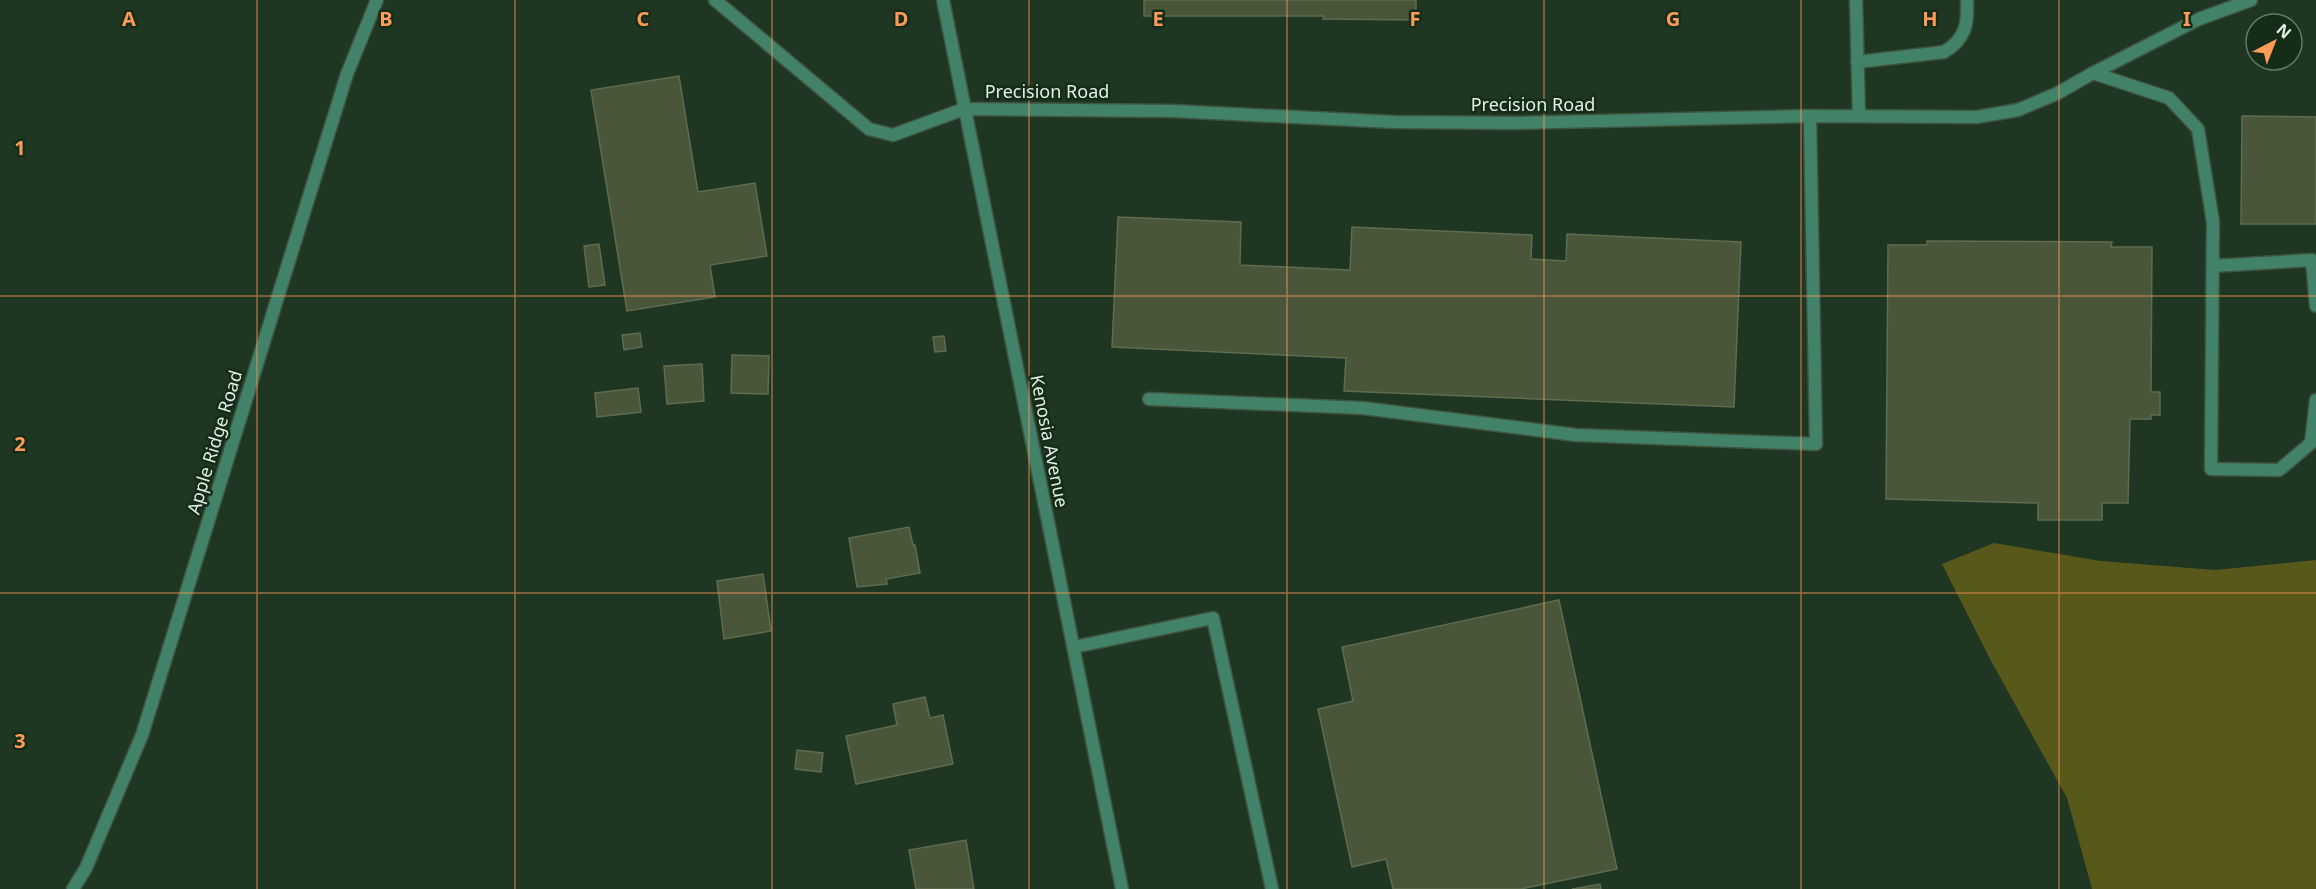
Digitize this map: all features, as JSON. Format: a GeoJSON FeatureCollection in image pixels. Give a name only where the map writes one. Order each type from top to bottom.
{"type":"FeatureCollection","features":[{"type":"Feature","properties":{"kind":"street","name":"Apple Ridge Road"},"geometry":{"type":"LineString","coordinates":[[73,889],[86,868],[142,735],[347,74],[378,0]]}},
{"type":"Feature","properties":{"kind":"street"},"geometry":{"type":"LineString","coordinates":[[715,0],[869,129],[893,135],[964,109]]}},
{"type":"Feature","properties":{"kind":"street","name":"Kenosia Avenue"},"geometry":{"type":"LineString","coordinates":[[943,0],[1122,889]]}},
{"type":"Feature","properties":{"kind":"street"},"geometry":{"type":"LineString","coordinates":[[1856,0],[1859,116]]}},
{"type":"Feature","properties":{"kind":"street"},"geometry":{"type":"LineString","coordinates":[[1857,62],[1944,52],[1954,46],[1963,34],[1968,21],[1967,0]]}},
{"type":"Feature","properties":{"kind":"street","name":"Precision Road"},"geometry":{"type":"LineString","coordinates":[[964,109],[1164,110],[1394,122],[1518,123],[1810,116],[1977,117],[2018,110],[2058,93],[2199,19],[2251,0]]}},
{"type":"Feature","properties":{"kind":"street"},"geometry":{"type":"LineString","coordinates":[[2093,73],[2169,98],[2198,129],[2213,222],[2211,469],[2279,470],[2312,443],[2316,400]]}},
{"type":"Feature","properties":{"kind":"street"},"geometry":{"type":"LineString","coordinates":[[1149,399],[1363,408],[1576,435],[1816,444],[1810,116]]}},
{"type":"Feature","properties":{"kind":"street"},"geometry":{"type":"LineString","coordinates":[[2212,267],[2312,260],[2316,306]]}},
{"type":"Feature","properties":{"kind":"street"},"geometry":{"type":"LineString","coordinates":[[1074,647],[1213,618],[1272,889]]}},
{"type":"Feature","properties":{"kind":"shaded area"},"geometry":{"type":"Polygon","coordinates":[[[1994,543],[2101,561],[2215,570],[2316,560],[2316,889],[2092,889],[2067,798],[1990,659],[1942,564],[1994,543]]]}},
{"type":"Feature","properties":{"kind":"building"},"geometry":{"type":"Polygon","coordinates":[[[1144,0],[1416,0],[1416,20],[1323,19],[1324,16],[1144,16],[1144,0]]]}},
{"type":"Feature","properties":{"kind":"building"},"geometry":{"type":"Polygon","coordinates":[[[679,76],[698,192],[755,183],[767,256],[710,265],[715,297],[627,311],[591,90],[679,76]]]}},
{"type":"Feature","properties":{"kind":"building"},"geometry":{"type":"Polygon","coordinates":[[[2242,116],[2316,117],[2316,224],[2241,224],[2242,116]]]}},
{"type":"Feature","properties":{"kind":"building"},"geometry":{"type":"Polygon","coordinates":[[[1118,217],[1241,222],[1240,265],[1350,270],[1352,227],[1532,235],[1531,259],[1566,261],[1567,234],[1741,242],[1734,407],[1344,391],[1346,358],[1112,347],[1118,217]]]}},
{"type":"Feature","properties":{"kind":"building"},"geometry":{"type":"Polygon","coordinates":[[[1927,241],[2112,242],[2111,247],[2152,247],[2151,392],[2160,392],[2160,415],[2151,415],[2151,419],[2130,419],[2128,503],[2102,503],[2102,520],[2038,520],[2038,503],[1886,499],[1888,245],[1927,245],[1927,241]]]}},
{"type":"Feature","properties":{"kind":"building"},"geometry":{"type":"Polygon","coordinates":[[[599,244],[605,285],[589,287],[584,246],[599,244]]]}},
{"type":"Feature","properties":{"kind":"building"},"geometry":{"type":"Polygon","coordinates":[[[640,333],[642,347],[624,350],[622,335],[640,333]]]}},
{"type":"Feature","properties":{"kind":"building"},"geometry":{"type":"Polygon","coordinates":[[[944,336],[946,351],[935,352],[933,337],[944,336]]]}},
{"type":"Feature","properties":{"kind":"building"},"geometry":{"type":"Polygon","coordinates":[[[732,355],[769,356],[768,394],[731,393],[732,355]]]}},
{"type":"Feature","properties":{"kind":"building"},"geometry":{"type":"Polygon","coordinates":[[[702,364],[704,401],[667,404],[664,366],[702,364]]]}},
{"type":"Feature","properties":{"kind":"building"},"geometry":{"type":"Polygon","coordinates":[[[638,388],[641,412],[597,417],[595,393],[638,388]]]}},
{"type":"Feature","properties":{"kind":"building"},"geometry":{"type":"Polygon","coordinates":[[[909,527],[920,573],[886,579],[887,584],[857,587],[849,538],[909,527]]]}},
{"type":"Feature","properties":{"kind":"building"},"geometry":{"type":"Polygon","coordinates":[[[763,574],[771,631],[724,639],[717,581],[763,574]]]}},
{"type":"Feature","properties":{"kind":"building"},"geometry":{"type":"Polygon","coordinates":[[[1559,600],[1617,869],[1521,889],[1393,889],[1386,859],[1352,867],[1318,709],[1353,701],[1342,647],[1559,600]]]}},
{"type":"Feature","properties":{"kind":"building"},"geometry":{"type":"Polygon","coordinates":[[[925,697],[930,718],[943,715],[953,764],[856,784],[846,736],[897,725],[893,704],[925,697]]]}},
{"type":"Feature","properties":{"kind":"building"},"geometry":{"type":"Polygon","coordinates":[[[797,750],[823,753],[821,772],[795,769],[797,750]]]}},
{"type":"Feature","properties":{"kind":"building"},"geometry":{"type":"Polygon","coordinates":[[[966,840],[974,889],[916,889],[909,850],[966,840]]]}},
{"type":"Feature","properties":{"kind":"building"},"geometry":{"type":"Polygon","coordinates":[[[1600,884],[1601,889],[1572,889],[1600,884]]]}}]}
